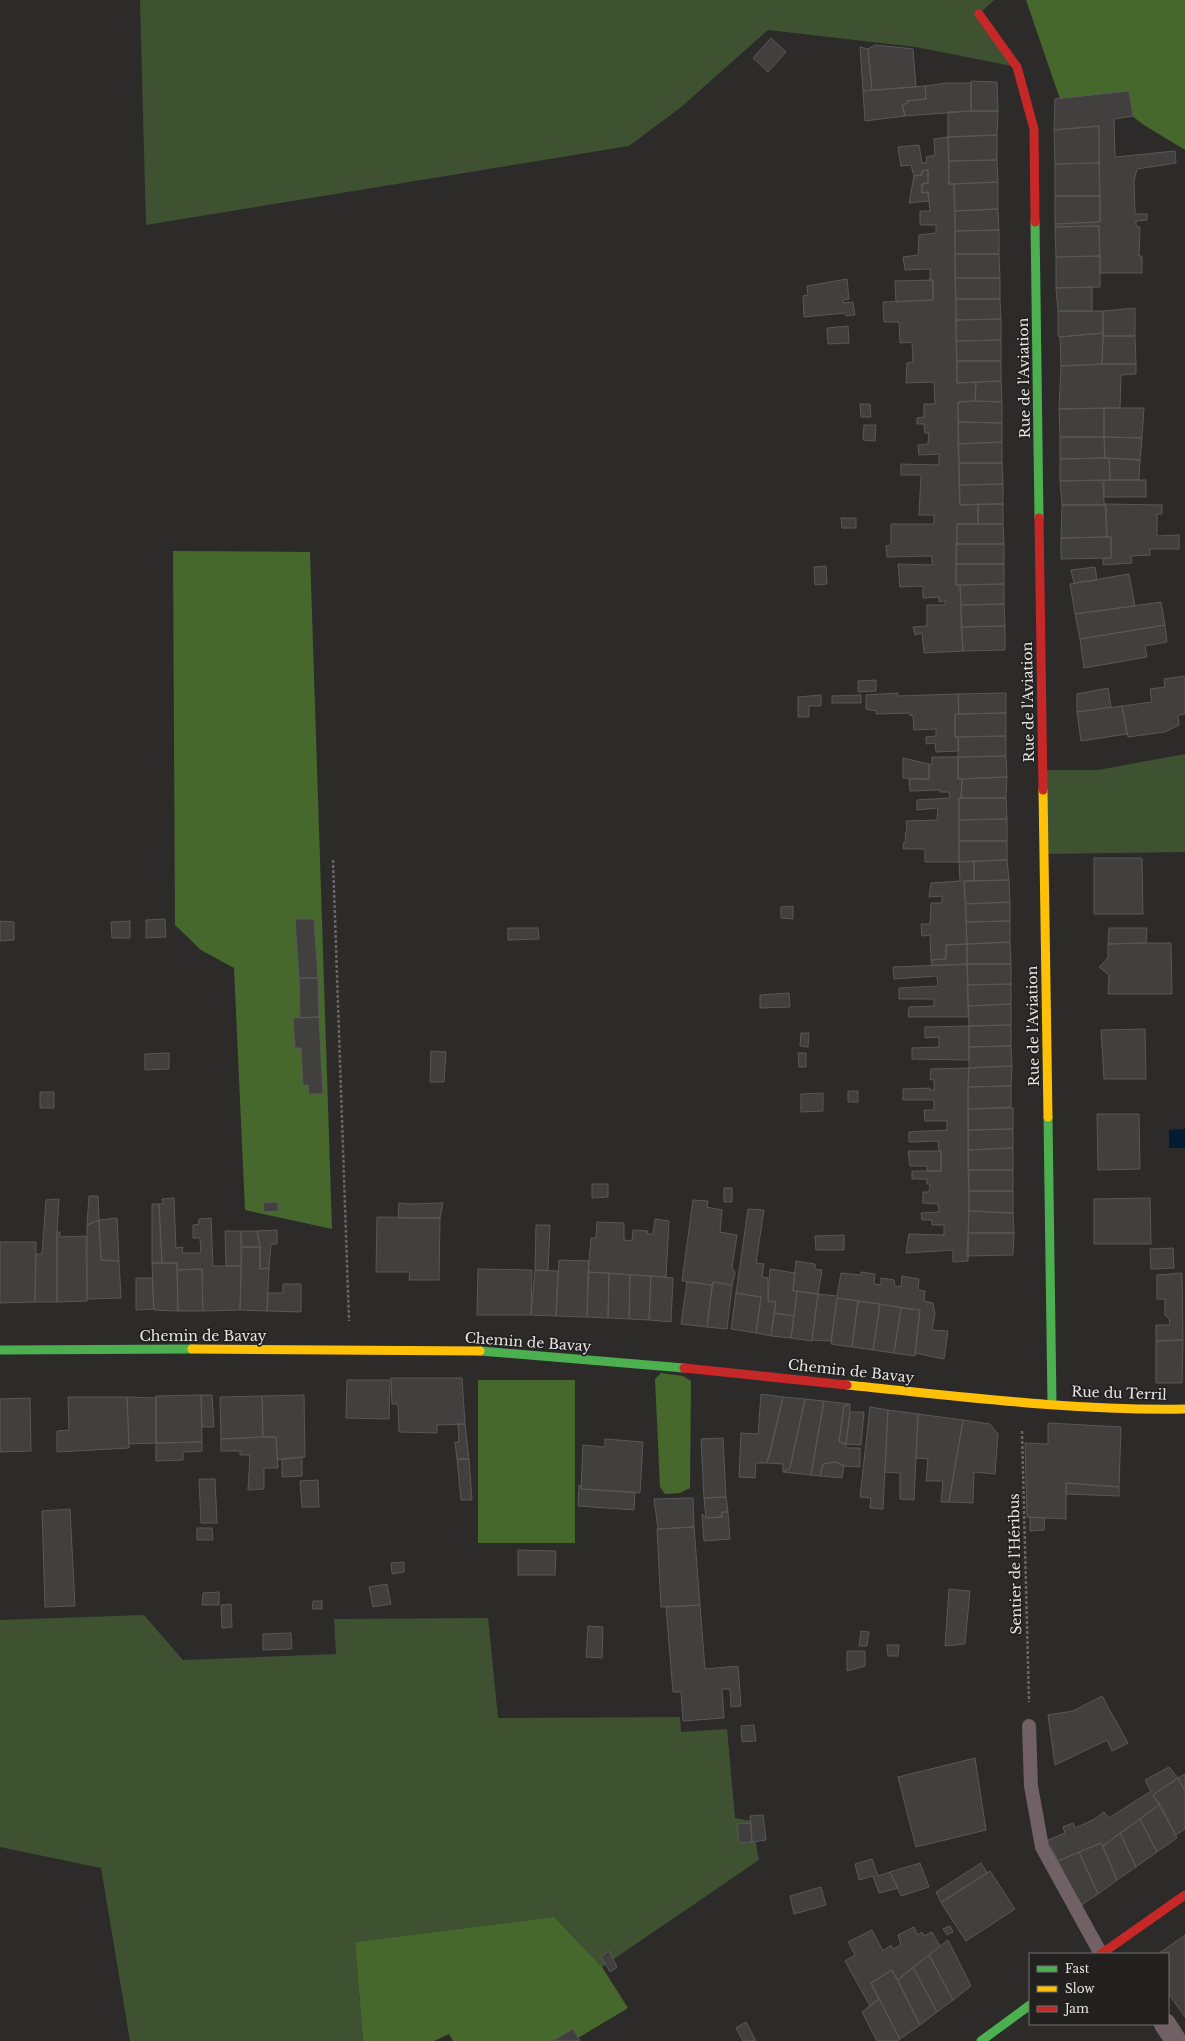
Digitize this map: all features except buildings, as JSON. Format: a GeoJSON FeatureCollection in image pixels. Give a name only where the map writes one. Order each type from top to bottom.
{"type":"FeatureCollection","features":[{"type":"Feature","properties":{"kind":"street","name":"Rue de l'Aviation"},"geometry":{"type":"LineString","coordinates":[[979,14],[1017,67],[1034,129],[1052,1404]]}},
{"type":"Feature","properties":{"kind":"street","name":"Chemin de Bavay"},"geometry":{"type":"LineString","coordinates":[[0,1350],[350,1349],[484,1351],[652,1365],[1052,1404]]}},
{"type":"Feature","properties":{"kind":"street","name":"Rue du Terril"},"geometry":{"type":"LineString","coordinates":[[1052,1404],[1134,1410],[1185,1410]]}},
{"type":"Feature","properties":{"kind":"street"},"geometry":{"type":"LineString","coordinates":[[1109,1952],[1185,1895]]}},
{"type":"Feature","properties":{"kind":"street"},"geometry":{"type":"LineString","coordinates":[[981,2041],[1029,2006]]}},
{"type":"Feature","properties":{"kind":"street"},"geometry":{"type":"LineString","coordinates":[[1166,2025],[1176,2041]]}},
{"type":"Feature","properties":{"kind":"lane"},"geometry":{"type":"LineString","coordinates":[[1029,1726],[1031,1786],[1042,1846],[1109,1952]]}},
{"type":"Feature","properties":{"kind":"path"},"geometry":{"type":"LineString","coordinates":[[333,860],[350,1349]]}},
{"type":"Feature","properties":{"kind":"path","name":"Sentier de l'Héribus"},"geometry":{"type":"LineString","coordinates":[[1021,1402],[1029,1726]]}},
{"type":"Feature","properties":{"kind":"green space"},"geometry":{"type":"Polygon","coordinates":[[[140,0],[994,0],[979,14],[1017,67],[916,47],[768,30],[680,108],[629,146],[146,225],[140,0]]]}},
{"type":"Feature","properties":{"kind":"green space"},"geometry":{"type":"Polygon","coordinates":[[[1026,0],[1185,0],[1185,150],[1144,125],[1116,104],[1061,102],[1026,0]]]}},
{"type":"Feature","properties":{"kind":"green space"},"geometry":{"type":"Polygon","coordinates":[[[173,551],[310,552],[332,1229],[245,1210],[234,968],[201,950],[175,925],[173,551]]]}},
{"type":"Feature","properties":{"kind":"green space"},"geometry":{"type":"Polygon","coordinates":[[[1185,754],[1185,852],[1044,854],[1043,770],[1098,770],[1185,754]]]}},
{"type":"Feature","properties":{"kind":"green space"},"geometry":{"type":"Polygon","coordinates":[[[661,1373],[683,1376],[691,1381],[690,1488],[680,1493],[665,1494],[660,1487],[655,1379],[661,1373]]]}},
{"type":"Feature","properties":{"kind":"green space"},"geometry":{"type":"Polygon","coordinates":[[[478,1380],[575,1380],[575,1543],[478,1543],[478,1380]]]}},
{"type":"Feature","properties":{"kind":"green space"},"geometry":{"type":"Polygon","coordinates":[[[144,1615],[183,1660],[336,1654],[334,1619],[488,1618],[498,1718],[680,1717],[681,1732],[727,1729],[735,1818],[752,1821],[759,1860],[602,1967],[554,1917],[355,1942],[363,2041],[130,2041],[101,1868],[0,1847],[0,1620],[144,1615]]]}},
{"type":"Feature","properties":{"kind":"green space"},"geometry":{"type":"Polygon","coordinates":[[[554,1917],[602,1967],[628,2008],[573,2041],[453,2041],[449,2034],[434,2041],[363,2041],[355,1942],[554,1917]]]}},
{"type":"Feature","properties":{"kind":"water"},"geometry":{"type":"Polygon","coordinates":[[[1185,1129],[1185,1148],[1169,1148],[1169,1130],[1185,1129]]]}},
{"type":"Feature","properties":{"kind":"traffic: fast"},"geometry":{"type":"LineString","coordinates":[[1035,222],[1039,518]]}},
{"type":"Feature","properties":{"kind":"traffic: fast"},"geometry":{"type":"LineString","coordinates":[[1048,1117],[1052,1404]]}},
{"type":"Feature","properties":{"kind":"traffic: fast"},"geometry":{"type":"LineString","coordinates":[[0,1350],[192,1349]]}},
{"type":"Feature","properties":{"kind":"traffic: fast"},"geometry":{"type":"LineString","coordinates":[[480,1351],[684,1368]]}},
{"type":"Feature","properties":{"kind":"traffic: fast"},"geometry":{"type":"LineString","coordinates":[[981,2041],[1029,2006]]}},
{"type":"Feature","properties":{"kind":"traffic: slow"},"geometry":{"type":"LineString","coordinates":[[1043,790],[1048,1117]]}},
{"type":"Feature","properties":{"kind":"traffic: slow"},"geometry":{"type":"LineString","coordinates":[[192,1349],[480,1351]]}},
{"type":"Feature","properties":{"kind":"traffic: slow"},"geometry":{"type":"LineString","coordinates":[[847,1385],[1016,1402],[1100,1408],[1185,1409]]}},
{"type":"Feature","properties":{"kind":"traffic: jam"},"geometry":{"type":"LineString","coordinates":[[979,14],[1017,67],[1034,129],[1035,222]]}},
{"type":"Feature","properties":{"kind":"traffic: jam"},"geometry":{"type":"LineString","coordinates":[[1039,518],[1043,790]]}},
{"type":"Feature","properties":{"kind":"traffic: jam"},"geometry":{"type":"LineString","coordinates":[[684,1368],[847,1385]]}},
{"type":"Feature","properties":{"kind":"traffic: jam"},"geometry":{"type":"LineString","coordinates":[[1102,1953],[1185,1895]]}}]}
